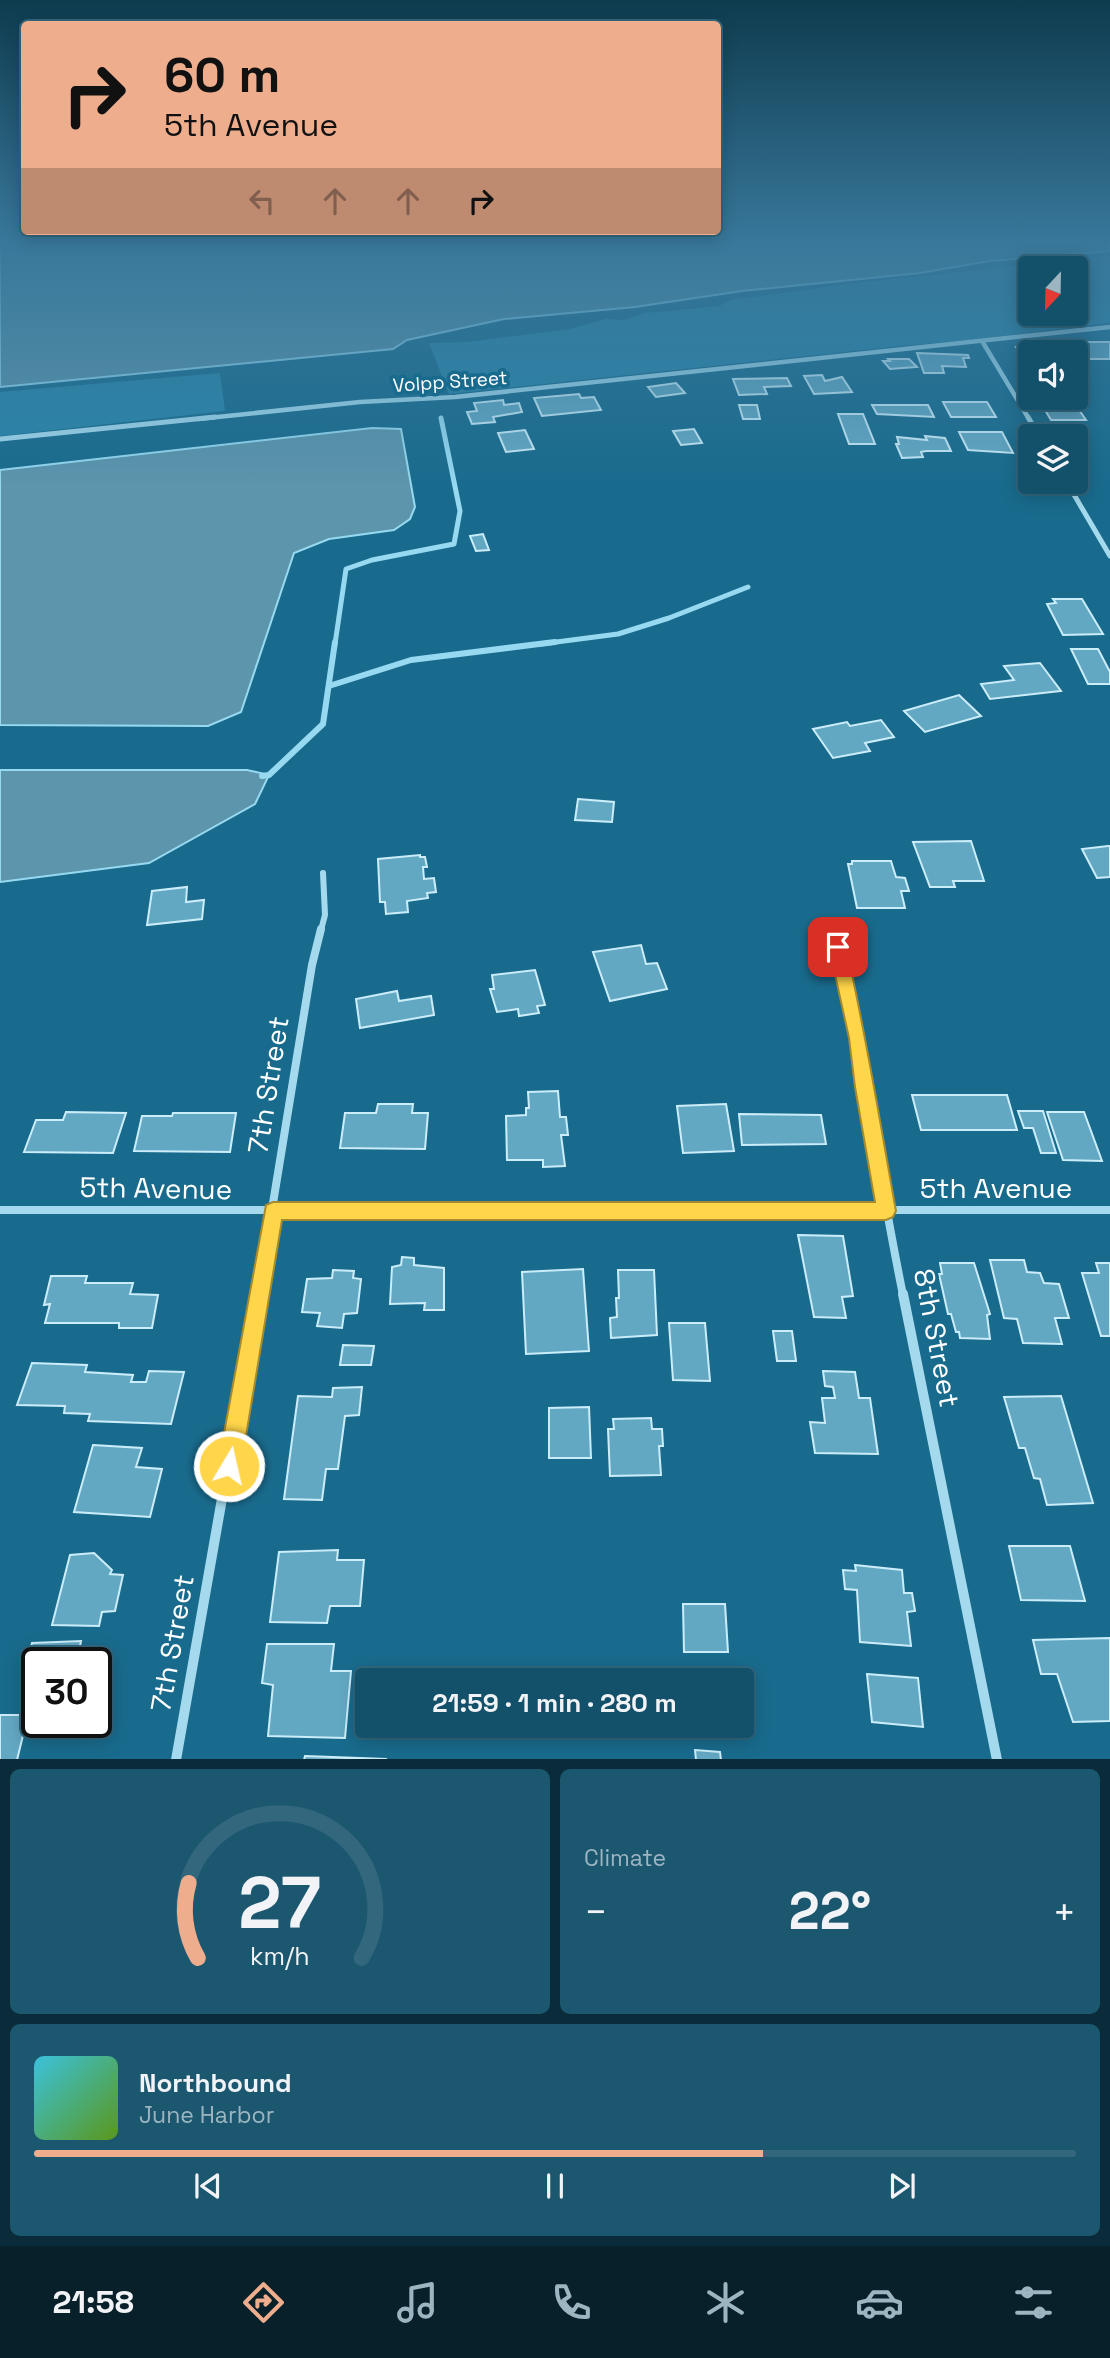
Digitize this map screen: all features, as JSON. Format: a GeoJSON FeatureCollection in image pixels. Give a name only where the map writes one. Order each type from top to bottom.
{"type":"FeatureCollection","features":[{"type":"Feature","properties":{"kind":"street","name":"Volpp Street"},"geometry":{"type":"LineString","coordinates":[[0,439],[360,402],[455,397],[1110,327]]}},
{"type":"Feature","properties":{"kind":"street"},"geometry":{"type":"LineString","coordinates":[[982,341],[1032,424]]}},
{"type":"Feature","properties":{"kind":"street"},"geometry":{"type":"LineString","coordinates":[[1074,494],[1110,556]]}},
{"type":"Feature","properties":{"kind":"street","name":"7th Street"},"geometry":{"type":"LineString","coordinates":[[176,1759],[273,1211],[312,965],[325,915],[323,873]]}},
{"type":"Feature","properties":{"kind":"street","name":"8th Street"},"geometry":{"type":"LineString","coordinates":[[833,925],[858,1038],[886,1211],[997,1759]]}},
{"type":"Feature","properties":{"kind":"street","name":"5th Avenue"},"geometry":{"type":"LineString","coordinates":[[0,1210],[1110,1210]]}},
{"type":"Feature","properties":{"kind":"shaded area"},"geometry":{"type":"Polygon","coordinates":[[[0,323],[485,323],[407,340],[393,349],[0,387],[0,323]]]}},
{"type":"Feature","properties":{"kind":"shaded area"},"geometry":{"type":"Polygon","coordinates":[[[591,323],[1018,323],[1018,326],[1085,326],[449,394],[429,343],[467,342],[570,329],[591,323]]]}},
{"type":"Feature","properties":{"kind":"shaded area"},"geometry":{"type":"Polygon","coordinates":[[[220,373],[225,411],[0,436],[0,392],[220,373]]]}},
{"type":"Feature","properties":{"kind":"shaded area"},"geometry":{"type":"Polygon","coordinates":[[[372,428],[401,429],[415,507],[410,519],[394,530],[329,539],[294,553],[241,712],[208,726],[0,725],[0,470],[372,428]]]}},
{"type":"Feature","properties":{"kind":"shaded area"},"geometry":{"type":"Polygon","coordinates":[[[0,770],[247,770],[269,775],[255,804],[149,863],[0,882],[0,770]]]}},
{"type":"Feature","properties":{"kind":"building"},"geometry":{"type":"Polygon","coordinates":[[[1088,342],[1110,342],[1110,359],[1090,359],[1088,342]]]}},
{"type":"Feature","properties":{"kind":"building"},"geometry":{"type":"Polygon","coordinates":[[[917,353],[968,355],[969,358],[963,358],[966,367],[942,366],[944,373],[924,373],[917,353]]]}},
{"type":"Feature","properties":{"kind":"building"},"geometry":{"type":"Polygon","coordinates":[[[888,359],[909,359],[917,367],[890,369],[883,361],[890,361],[888,359]]]}},
{"type":"Feature","properties":{"kind":"building"},"geometry":{"type":"Polygon","coordinates":[[[822,375],[825,381],[842,377],[852,392],[814,394],[804,376],[822,375]]]}},
{"type":"Feature","properties":{"kind":"building"},"geometry":{"type":"Polygon","coordinates":[[[787,378],[791,386],[764,387],[767,394],[739,395],[733,379],[787,378]]]}},
{"type":"Feature","properties":{"kind":"building"},"geometry":{"type":"Polygon","coordinates":[[[676,383],[685,393],[656,397],[648,387],[676,383]]]}},
{"type":"Feature","properties":{"kind":"building"},"geometry":{"type":"Polygon","coordinates":[[[579,394],[581,398],[594,397],[601,410],[542,416],[534,398],[579,394]]]}},
{"type":"Feature","properties":{"kind":"building"},"geometry":{"type":"Polygon","coordinates":[[[503,400],[504,405],[519,403],[522,412],[493,417],[495,422],[472,424],[467,412],[477,411],[474,403],[503,400]]]}},
{"type":"Feature","properties":{"kind":"building"},"geometry":{"type":"Polygon","coordinates":[[[943,402],[987,402],[996,417],[951,417],[943,402]]]}},
{"type":"Feature","properties":{"kind":"building"},"geometry":{"type":"Polygon","coordinates":[[[739,405],[757,405],[760,419],[743,419],[739,405]]]}},
{"type":"Feature","properties":{"kind":"building"},"geometry":{"type":"Polygon","coordinates":[[[872,405],[928,405],[934,417],[877,414],[872,405]]]}},
{"type":"Feature","properties":{"kind":"building"},"geometry":{"type":"Polygon","coordinates":[[[1045,410],[1079,410],[1086,420],[1051,420],[1045,410]]]}},
{"type":"Feature","properties":{"kind":"building"},"geometry":{"type":"Polygon","coordinates":[[[838,414],[863,414],[875,444],[849,444],[838,414]]]}},
{"type":"Feature","properties":{"kind":"building"},"geometry":{"type":"Polygon","coordinates":[[[694,429],[702,443],[681,445],[673,431],[694,429]]]}},
{"type":"Feature","properties":{"kind":"building"},"geometry":{"type":"Polygon","coordinates":[[[525,430],[534,449],[506,452],[498,433],[525,430]]]}},
{"type":"Feature","properties":{"kind":"building"},"geometry":{"type":"Polygon","coordinates":[[[959,432],[1002,432],[1013,453],[968,450],[959,432]]]}},
{"type":"Feature","properties":{"kind":"building"},"geometry":{"type":"Polygon","coordinates":[[[925,436],[945,438],[951,451],[926,451],[921,452],[923,457],[902,458],[896,444],[899,444],[897,437],[927,440],[925,436]]]}},
{"type":"Feature","properties":{"kind":"building"},"geometry":{"type":"Polygon","coordinates":[[[483,534],[489,550],[476,551],[470,536],[483,534]]]}},
{"type":"Feature","properties":{"kind":"building"},"geometry":{"type":"Polygon","coordinates":[[[1053,599],[1082,599],[1103,634],[1063,635],[1047,604],[1056,603],[1053,599]]]}},
{"type":"Feature","properties":{"kind":"building"},"geometry":{"type":"Polygon","coordinates":[[[1071,649],[1098,649],[1110,672],[1110,684],[1088,684],[1071,649]]]}},
{"type":"Feature","properties":{"kind":"building"},"geometry":{"type":"Polygon","coordinates":[[[1040,663],[1061,691],[990,699],[981,684],[1014,680],[1004,666],[1040,663]]]}},
{"type":"Feature","properties":{"kind":"building"},"geometry":{"type":"Polygon","coordinates":[[[959,695],[981,716],[925,732],[904,711],[959,695]]]}},
{"type":"Feature","properties":{"kind":"building"},"geometry":{"type":"Polygon","coordinates":[[[881,720],[894,737],[865,743],[870,751],[833,758],[813,729],[847,722],[850,726],[881,720]]]}},
{"type":"Feature","properties":{"kind":"building"},"geometry":{"type":"Polygon","coordinates":[[[578,799],[614,802],[612,822],[575,820],[578,799]]]}},
{"type":"Feature","properties":{"kind":"building"},"geometry":{"type":"Polygon","coordinates":[[[971,841],[984,881],[953,881],[955,887],[930,887],[913,842],[971,841]]]}},
{"type":"Feature","properties":{"kind":"building"},"geometry":{"type":"Polygon","coordinates":[[[1110,846],[1110,877],[1097,878],[1082,849],[1110,846]]]}},
{"type":"Feature","properties":{"kind":"building"},"geometry":{"type":"Polygon","coordinates":[[[420,855],[425,857],[427,867],[423,867],[424,879],[434,878],[436,892],[427,893],[428,898],[407,901],[408,912],[386,914],[385,902],[380,902],[378,859],[420,855]]]}},
{"type":"Feature","properties":{"kind":"building"},"geometry":{"type":"Polygon","coordinates":[[[852,861],[891,861],[896,877],[905,878],[909,891],[901,891],[905,908],[857,908],[848,864],[852,864],[852,861]]]}},
{"type":"Feature","properties":{"kind":"building"},"geometry":{"type":"Polygon","coordinates":[[[187,887],[186,902],[204,900],[202,919],[147,925],[152,891],[187,887]]]}},
{"type":"Feature","properties":{"kind":"building"},"geometry":{"type":"Polygon","coordinates":[[[641,945],[646,964],[657,963],[667,989],[610,1001],[593,952],[641,945]]]}},
{"type":"Feature","properties":{"kind":"building"},"geometry":{"type":"Polygon","coordinates":[[[535,970],[545,1005],[537,1006],[539,1013],[519,1016],[518,1009],[497,1012],[490,989],[494,989],[492,975],[535,970]]]}},
{"type":"Feature","properties":{"kind":"building"},"geometry":{"type":"Polygon","coordinates":[[[397,991],[399,1001],[431,996],[434,1015],[360,1028],[356,999],[397,991]]]}},
{"type":"Feature","properties":{"kind":"building"},"geometry":{"type":"Polygon","coordinates":[[[558,1091],[560,1117],[566,1117],[568,1135],[561,1135],[565,1166],[543,1167],[543,1160],[507,1160],[506,1116],[526,1115],[526,1108],[529,1108],[528,1092],[558,1091]]]}},
{"type":"Feature","properties":{"kind":"building"},"geometry":{"type":"Polygon","coordinates":[[[912,1095],[1007,1095],[1017,1130],[921,1130],[912,1095]]]}},
{"type":"Feature","properties":{"kind":"building"},"geometry":{"type":"Polygon","coordinates":[[[378,1104],[413,1104],[412,1113],[428,1113],[425,1149],[340,1148],[345,1113],[376,1113],[378,1104]]]}},
{"type":"Feature","properties":{"kind":"building"},"geometry":{"type":"Polygon","coordinates":[[[726,1104],[734,1151],[683,1153],[677,1106],[726,1104]]]}},
{"type":"Feature","properties":{"kind":"building"},"geometry":{"type":"Polygon","coordinates":[[[1018,1111],[1043,1111],[1056,1153],[1041,1153],[1033,1128],[1024,1128],[1018,1111]]]}},
{"type":"Feature","properties":{"kind":"building"},"geometry":{"type":"Polygon","coordinates":[[[66,1112],[126,1113],[113,1153],[24,1152],[36,1120],[63,1120],[66,1112]]]}},
{"type":"Feature","properties":{"kind":"building"},"geometry":{"type":"Polygon","coordinates":[[[1047,1112],[1084,1112],[1102,1161],[1063,1160],[1047,1112]]]}},
{"type":"Feature","properties":{"kind":"building"},"geometry":{"type":"Polygon","coordinates":[[[173,1113],[236,1113],[230,1152],[134,1151],[142,1116],[172,1116],[173,1113]]]}},
{"type":"Feature","properties":{"kind":"building"},"geometry":{"type":"Polygon","coordinates":[[[739,1114],[821,1115],[826,1144],[742,1145],[739,1114]]]}},
{"type":"Feature","properties":{"kind":"building"},"geometry":{"type":"Polygon","coordinates":[[[798,1235],[843,1236],[853,1296],[842,1297],[846,1318],[814,1317],[798,1235]]]}},
{"type":"Feature","properties":{"kind":"building"},"geometry":{"type":"Polygon","coordinates":[[[402,1257],[414,1258],[414,1265],[444,1268],[444,1310],[424,1310],[425,1303],[390,1304],[392,1267],[401,1265],[402,1257]]]}},
{"type":"Feature","properties":{"kind":"building"},"geometry":{"type":"Polygon","coordinates":[[[990,1260],[1024,1260],[1027,1272],[1040,1273],[1044,1283],[1059,1284],[1069,1318],[1055,1318],[1062,1344],[1023,1343],[1017,1319],[1004,1318],[990,1260]]]}},
{"type":"Feature","properties":{"kind":"building"},"geometry":{"type":"Polygon","coordinates":[[[940,1263],[974,1263],[990,1314],[987,1315],[990,1339],[960,1338],[959,1332],[956,1332],[951,1314],[948,1314],[939,1274],[942,1274],[940,1263]]]}},
{"type":"Feature","properties":{"kind":"building"},"geometry":{"type":"Polygon","coordinates":[[[1096,1263],[1110,1263],[1110,1336],[1101,1336],[1082,1273],[1099,1273],[1096,1263]]]}},
{"type":"Feature","properties":{"kind":"building"},"geometry":{"type":"Polygon","coordinates":[[[583,1269],[589,1351],[526,1354],[522,1272],[583,1269]]]}},
{"type":"Feature","properties":{"kind":"building"},"geometry":{"type":"Polygon","coordinates":[[[333,1270],[354,1271],[353,1278],[361,1279],[357,1313],[344,1314],[342,1328],[317,1326],[320,1313],[302,1312],[307,1279],[332,1278],[333,1270]]]}},
{"type":"Feature","properties":{"kind":"building"},"geometry":{"type":"Polygon","coordinates":[[[618,1270],[654,1270],[657,1335],[611,1338],[610,1318],[617,1317],[616,1298],[619,1298],[618,1270]]]}},
{"type":"Feature","properties":{"kind":"building"},"geometry":{"type":"Polygon","coordinates":[[[51,1276],[87,1276],[85,1283],[133,1283],[130,1294],[158,1295],[152,1328],[119,1328],[119,1323],[45,1323],[50,1304],[44,1305],[51,1276]]]}},
{"type":"Feature","properties":{"kind":"building"},"geometry":{"type":"Polygon","coordinates":[[[669,1323],[705,1323],[710,1381],[673,1380],[669,1323]]]}},
{"type":"Feature","properties":{"kind":"building"},"geometry":{"type":"Polygon","coordinates":[[[773,1331],[792,1331],[796,1361],[777,1361],[773,1331]]]}},
{"type":"Feature","properties":{"kind":"building"},"geometry":{"type":"Polygon","coordinates":[[[343,1345],[374,1346],[371,1365],[340,1365],[343,1345]]]}},
{"type":"Feature","properties":{"kind":"building"},"geometry":{"type":"Polygon","coordinates":[[[32,1363],[87,1365],[85,1372],[133,1375],[131,1382],[146,1382],[149,1371],[184,1372],[171,1424],[88,1421],[90,1414],[64,1413],[65,1406],[17,1405],[32,1363]]]}},
{"type":"Feature","properties":{"kind":"building"},"geometry":{"type":"Polygon","coordinates":[[[823,1371],[855,1372],[859,1398],[870,1398],[878,1454],[815,1453],[810,1422],[825,1423],[822,1398],[835,1398],[833,1387],[825,1386],[823,1371]]]}},
{"type":"Feature","properties":{"kind":"building"},"geometry":{"type":"Polygon","coordinates":[[[362,1387],[359,1415],[345,1416],[338,1469],[326,1469],[322,1500],[284,1499],[298,1396],[332,1397],[333,1388],[362,1387]]]}},
{"type":"Feature","properties":{"kind":"building"},"geometry":{"type":"Polygon","coordinates":[[[1061,1396],[1093,1503],[1047,1505],[1040,1479],[1034,1478],[1025,1448],[1019,1448],[1004,1397],[1061,1396]]]}},
{"type":"Feature","properties":{"kind":"building"},"geometry":{"type":"Polygon","coordinates":[[[589,1407],[591,1458],[549,1458],[549,1408],[589,1407]]]}},
{"type":"Feature","properties":{"kind":"building"},"geometry":{"type":"Polygon","coordinates":[[[651,1418],[652,1429],[662,1429],[663,1446],[659,1446],[661,1475],[610,1476],[608,1429],[614,1429],[613,1419],[651,1418]]]}},
{"type":"Feature","properties":{"kind":"building"},"geometry":{"type":"Polygon","coordinates":[[[93,1445],[142,1448],[136,1467],[162,1469],[150,1517],[74,1512],[93,1445]]]}},
{"type":"Feature","properties":{"kind":"building"},"geometry":{"type":"Polygon","coordinates":[[[1009,1546],[1070,1546],[1085,1601],[1021,1600],[1009,1546]]]}},
{"type":"Feature","properties":{"kind":"building"},"geometry":{"type":"Polygon","coordinates":[[[338,1550],[337,1560],[364,1560],[360,1606],[330,1606],[327,1623],[270,1622],[279,1552],[338,1550]]]}},
{"type":"Feature","properties":{"kind":"building"},"geometry":{"type":"Polygon","coordinates":[[[94,1553],[112,1570],[110,1574],[123,1575],[115,1611],[102,1612],[99,1626],[52,1625],[70,1555],[94,1553]]]}},
{"type":"Feature","properties":{"kind":"building"},"geometry":{"type":"Polygon","coordinates":[[[855,1565],[902,1570],[904,1593],[912,1593],[915,1611],[907,1612],[911,1646],[860,1642],[857,1590],[845,1589],[843,1570],[856,1571],[855,1565]]]}},
{"type":"Feature","properties":{"kind":"building"},"geometry":{"type":"Polygon","coordinates":[[[683,1604],[725,1604],[728,1652],[684,1652],[683,1604]]]}},
{"type":"Feature","properties":{"kind":"building"},"geometry":{"type":"Polygon","coordinates":[[[1110,1638],[1110,1721],[1073,1722],[1057,1674],[1041,1674],[1033,1640],[1110,1638]]]}},
{"type":"Feature","properties":{"kind":"building"},"geometry":{"type":"Polygon","coordinates":[[[81,1641],[80,1647],[31,1647],[32,1643],[81,1641]]]}},
{"type":"Feature","properties":{"kind":"building"},"geometry":{"type":"Polygon","coordinates":[[[267,1644],[334,1644],[331,1671],[351,1671],[345,1738],[268,1736],[273,1685],[262,1683],[267,1644]]]}},
{"type":"Feature","properties":{"kind":"building"},"geometry":{"type":"Polygon","coordinates":[[[867,1674],[918,1678],[923,1727],[872,1722],[867,1674]]]}},
{"type":"Feature","properties":{"kind":"building"},"geometry":{"type":"Polygon","coordinates":[[[0,1715],[21,1715],[22,1738],[17,1759],[0,1759],[0,1715]]]}},
{"type":"Feature","properties":{"kind":"building"},"geometry":{"type":"Polygon","coordinates":[[[695,1750],[720,1752],[721,1759],[696,1759],[695,1750]]]}},
{"type":"Feature","properties":{"kind":"building"},"geometry":{"type":"Polygon","coordinates":[[[305,1756],[387,1759],[304,1759],[305,1756]]]}},
{"type":"Feature","properties":{"kind":"waterway"},"geometry":{"type":"LineString","coordinates":[[335,644],[346,569],[372,560],[454,544],[460,511],[441,418]]}},
{"type":"Feature","properties":{"kind":"waterway"},"geometry":{"type":"LineString","coordinates":[[541,644],[618,634],[669,618],[748,587]]}},
{"type":"Feature","properties":{"kind":"waterway"},"geometry":{"type":"LineString","coordinates":[[262,776],[269,775],[323,724],[335,642]]}},
{"type":"Feature","properties":{"kind":"waterway"},"geometry":{"type":"LineString","coordinates":[[329,686],[411,660],[555,642]]}},
{"type":"Feature","properties":{"kind":"route"},"geometry":{"type":"LineString","coordinates":[[229,1466],[273,1211],[886,1211],[858,1038],[838,947]]}}]}
